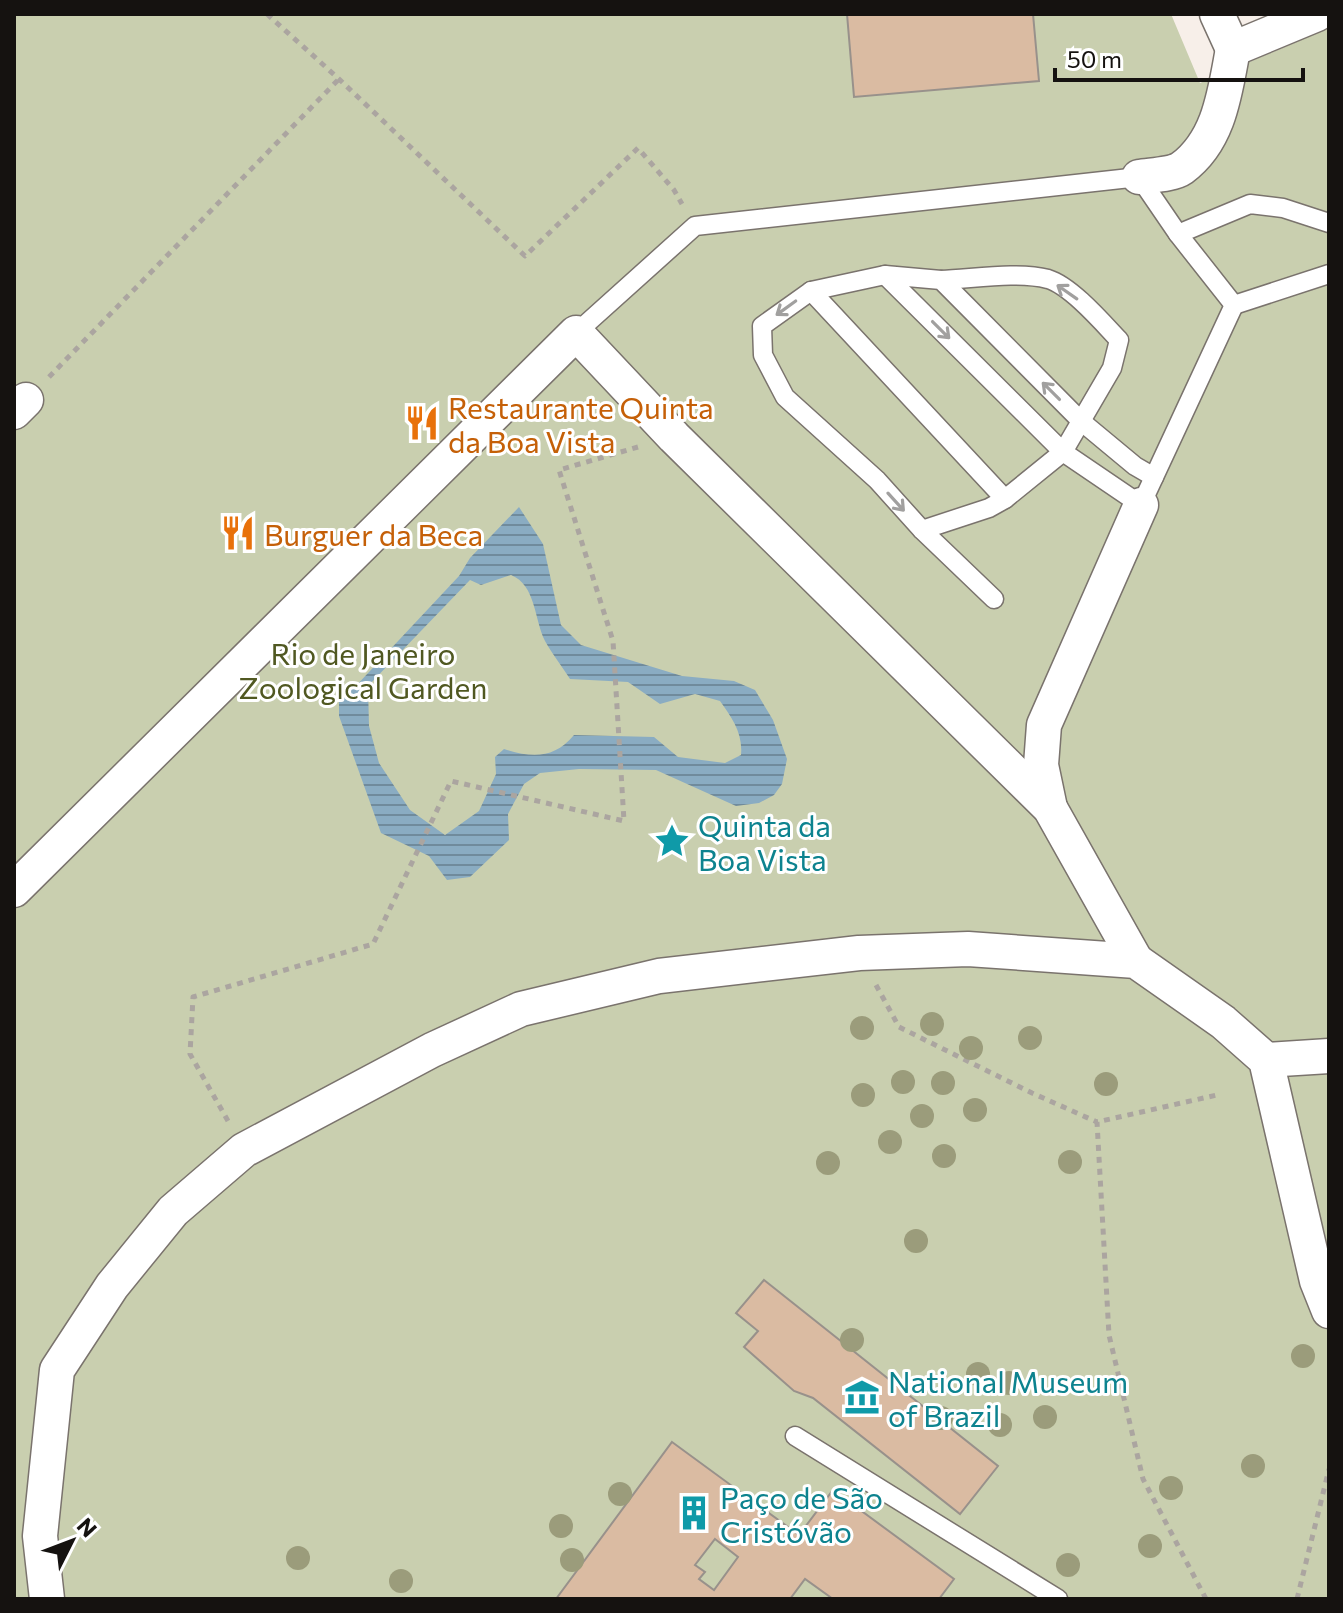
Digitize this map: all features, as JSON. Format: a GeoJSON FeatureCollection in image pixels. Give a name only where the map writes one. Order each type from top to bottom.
{"type":"FeatureCollection","features":[{"type":"Feature","properties":{"kind":"street"},"geometry":{"type":"LineString","coordinates":[[1139,177],[1180,170],[1201,148],[1220,115],[1233,49],[1217,14]]}},
{"type":"Feature","properties":{"kind":"street"},"geometry":{"type":"LineString","coordinates":[[1233,49],[1317,14]]}},
{"type":"Feature","properties":{"kind":"street"},"geometry":{"type":"LineString","coordinates":[[14,890],[576,333],[674,437],[1050,808],[1136,961],[1223,1022],[1266,1060],[1317,1281],[1329,1311]]}},
{"type":"Feature","properties":{"kind":"street"},"geometry":{"type":"LineString","coordinates":[[1050,808],[1041,765],[1044,725],[1148,491]]}},
{"type":"Feature","properties":{"kind":"street"},"geometry":{"type":"LineString","coordinates":[[47,1599],[40,1536],[57,1370],[112,1286],[173,1211],[244,1150],[432,1050],[521,1009],[659,976],[859,953],[968,949],[1136,961]]}},
{"type":"Feature","properties":{"kind":"street"},"geometry":{"type":"LineString","coordinates":[[1266,1060],[1329,1056]]}},
{"type":"Feature","properties":{"kind":"lane"},"geometry":{"type":"LineString","coordinates":[[576,333],[695,226],[1139,177],[1178,234],[1234,305]]}},
{"type":"Feature","properties":{"kind":"lane"},"geometry":{"type":"LineString","coordinates":[[1178,234],[1250,204],[1283,208],[1329,223]]}},
{"type":"Feature","properties":{"kind":"lane"},"geometry":{"type":"LineString","coordinates":[[1148,491],[1234,305],[1329,274]]}},
{"type":"Feature","properties":{"kind":"lane"},"geometry":{"type":"LineString","coordinates":[[885,275],[1063,452],[1148,491]]}},
{"type":"Feature","properties":{"kind":"lane"},"geometry":{"type":"LineString","coordinates":[[922,530],[989,508],[1005,499],[1063,452],[1112,368],[1119,340],[1086,305],[1050,280],[1022,277],[941,280],[885,275],[811,291],[762,326],[763,355],[785,397],[877,480],[922,530],[994,599]]}},
{"type":"Feature","properties":{"kind":"lane"},"geometry":{"type":"LineString","coordinates":[[941,280],[1082,422],[1135,466],[1148,491]]}},
{"type":"Feature","properties":{"kind":"lane"},"geometry":{"type":"LineString","coordinates":[[811,291],[1005,499]]}},
{"type":"Feature","properties":{"kind":"lane"},"geometry":{"type":"LineString","coordinates":[[795,1436],[1058,1599]]}},
{"type":"Feature","properties":{"kind":"path"},"geometry":{"type":"LineString","coordinates":[[267,14],[525,256],[638,148],[674,190],[695,226]]}},
{"type":"Feature","properties":{"kind":"path"},"geometry":{"type":"LineString","coordinates":[[20,406],[339,79]]}},
{"type":"Feature","properties":{"kind":"path"},"geometry":{"type":"LineString","coordinates":[[244,1150],[190,1054],[193,997],[373,944],[451,781],[624,821],[613,641],[559,470],[674,437]]}},
{"type":"Feature","properties":{"kind":"path"},"geometry":{"type":"LineString","coordinates":[[859,953],[899,1027],[1097,1122],[1217,1095]]}},
{"type":"Feature","properties":{"kind":"path"},"geometry":{"type":"LineString","coordinates":[[1097,1122],[1109,1335],[1132,1436],[1143,1479],[1206,1599]]}},
{"type":"Feature","properties":{"kind":"path"},"geometry":{"type":"LineString","coordinates":[[1297,1599],[1329,1469]]}},
{"type":"Feature","properties":{"kind":"green space","name":"Quinta da Boa Vista"},"geometry":{"type":"Polygon","coordinates":[[[14,14],[1171,14],[1200,83],[1329,28],[1329,1599],[14,1599],[14,14]]]}},
{"type":"Feature","properties":{"kind":"water"},"geometry":{"type":"Polygon","coordinates":[[[519,507],[543,544],[561,625],[581,645],[682,676],[734,681],[755,690],[773,720],[787,759],[782,784],[774,795],[759,803],[736,806],[656,770],[579,769],[540,773],[524,784],[508,814],[509,840],[470,877],[447,880],[429,856],[381,833],[339,716],[339,693],[354,688],[459,576],[470,558],[519,507]],[[511,575],[481,585],[470,580],[368,686],[369,726],[379,763],[410,810],[445,835],[479,811],[496,774],[495,757],[504,749],[542,754],[559,749],[574,735],[654,737],[678,757],[725,763],[741,755],[738,733],[720,701],[695,694],[660,704],[628,682],[570,679],[545,641],[530,594],[511,575]]]}},
{"type":"Feature","properties":{"kind":"building"},"geometry":{"type":"Polygon","coordinates":[[[847,14],[1033,14],[1039,81],[854,97],[847,14]]]}},
{"type":"Feature","properties":{"kind":"building"},"geometry":{"type":"Polygon","coordinates":[[[764,1280],[998,1466],[960,1514],[813,1398],[794,1391],[744,1347],[758,1331],[736,1313],[764,1280]]]}},
{"type":"Feature","properties":{"kind":"building","name":"Paço de São Cristóvão"},"geometry":{"type":"Polygon","coordinates":[[[672,1442],[799,1535],[833,1490],[954,1579],[939,1599],[833,1599],[805,1579],[790,1599],[556,1599],[672,1442]],[[715,1539],[695,1565],[705,1572],[699,1579],[714,1590],[738,1557],[715,1539]]]}},
{"type":"Feature","properties":{"kind":"place","name":"Restaurante Quinta da Boa Vista"},"geometry":{"type":"Point","coordinates":[422,423]}},
{"type":"Feature","properties":{"kind":"place","name":"Burguer da Beca"},"geometry":{"type":"Point","coordinates":[238,533]}},
{"type":"Feature","properties":{"kind":"place","name":"Quinta da Boa Vista"},"geometry":{"type":"Point","coordinates":[672,841]}},
{"type":"Feature","properties":{"kind":"place","name":"National Museum of Brazil"},"geometry":{"type":"Point","coordinates":[862,1397]}},
{"type":"Feature","properties":{"kind":"place","name":"Paço de São Cristóvão"},"geometry":{"type":"Point","coordinates":[694,1513]}},
{"type":"Feature","properties":{"kind":"park label","name":"Rio de Janeiro Zoological Garden"},"geometry":{"type":"Point","coordinates":[363,669]}}]}
